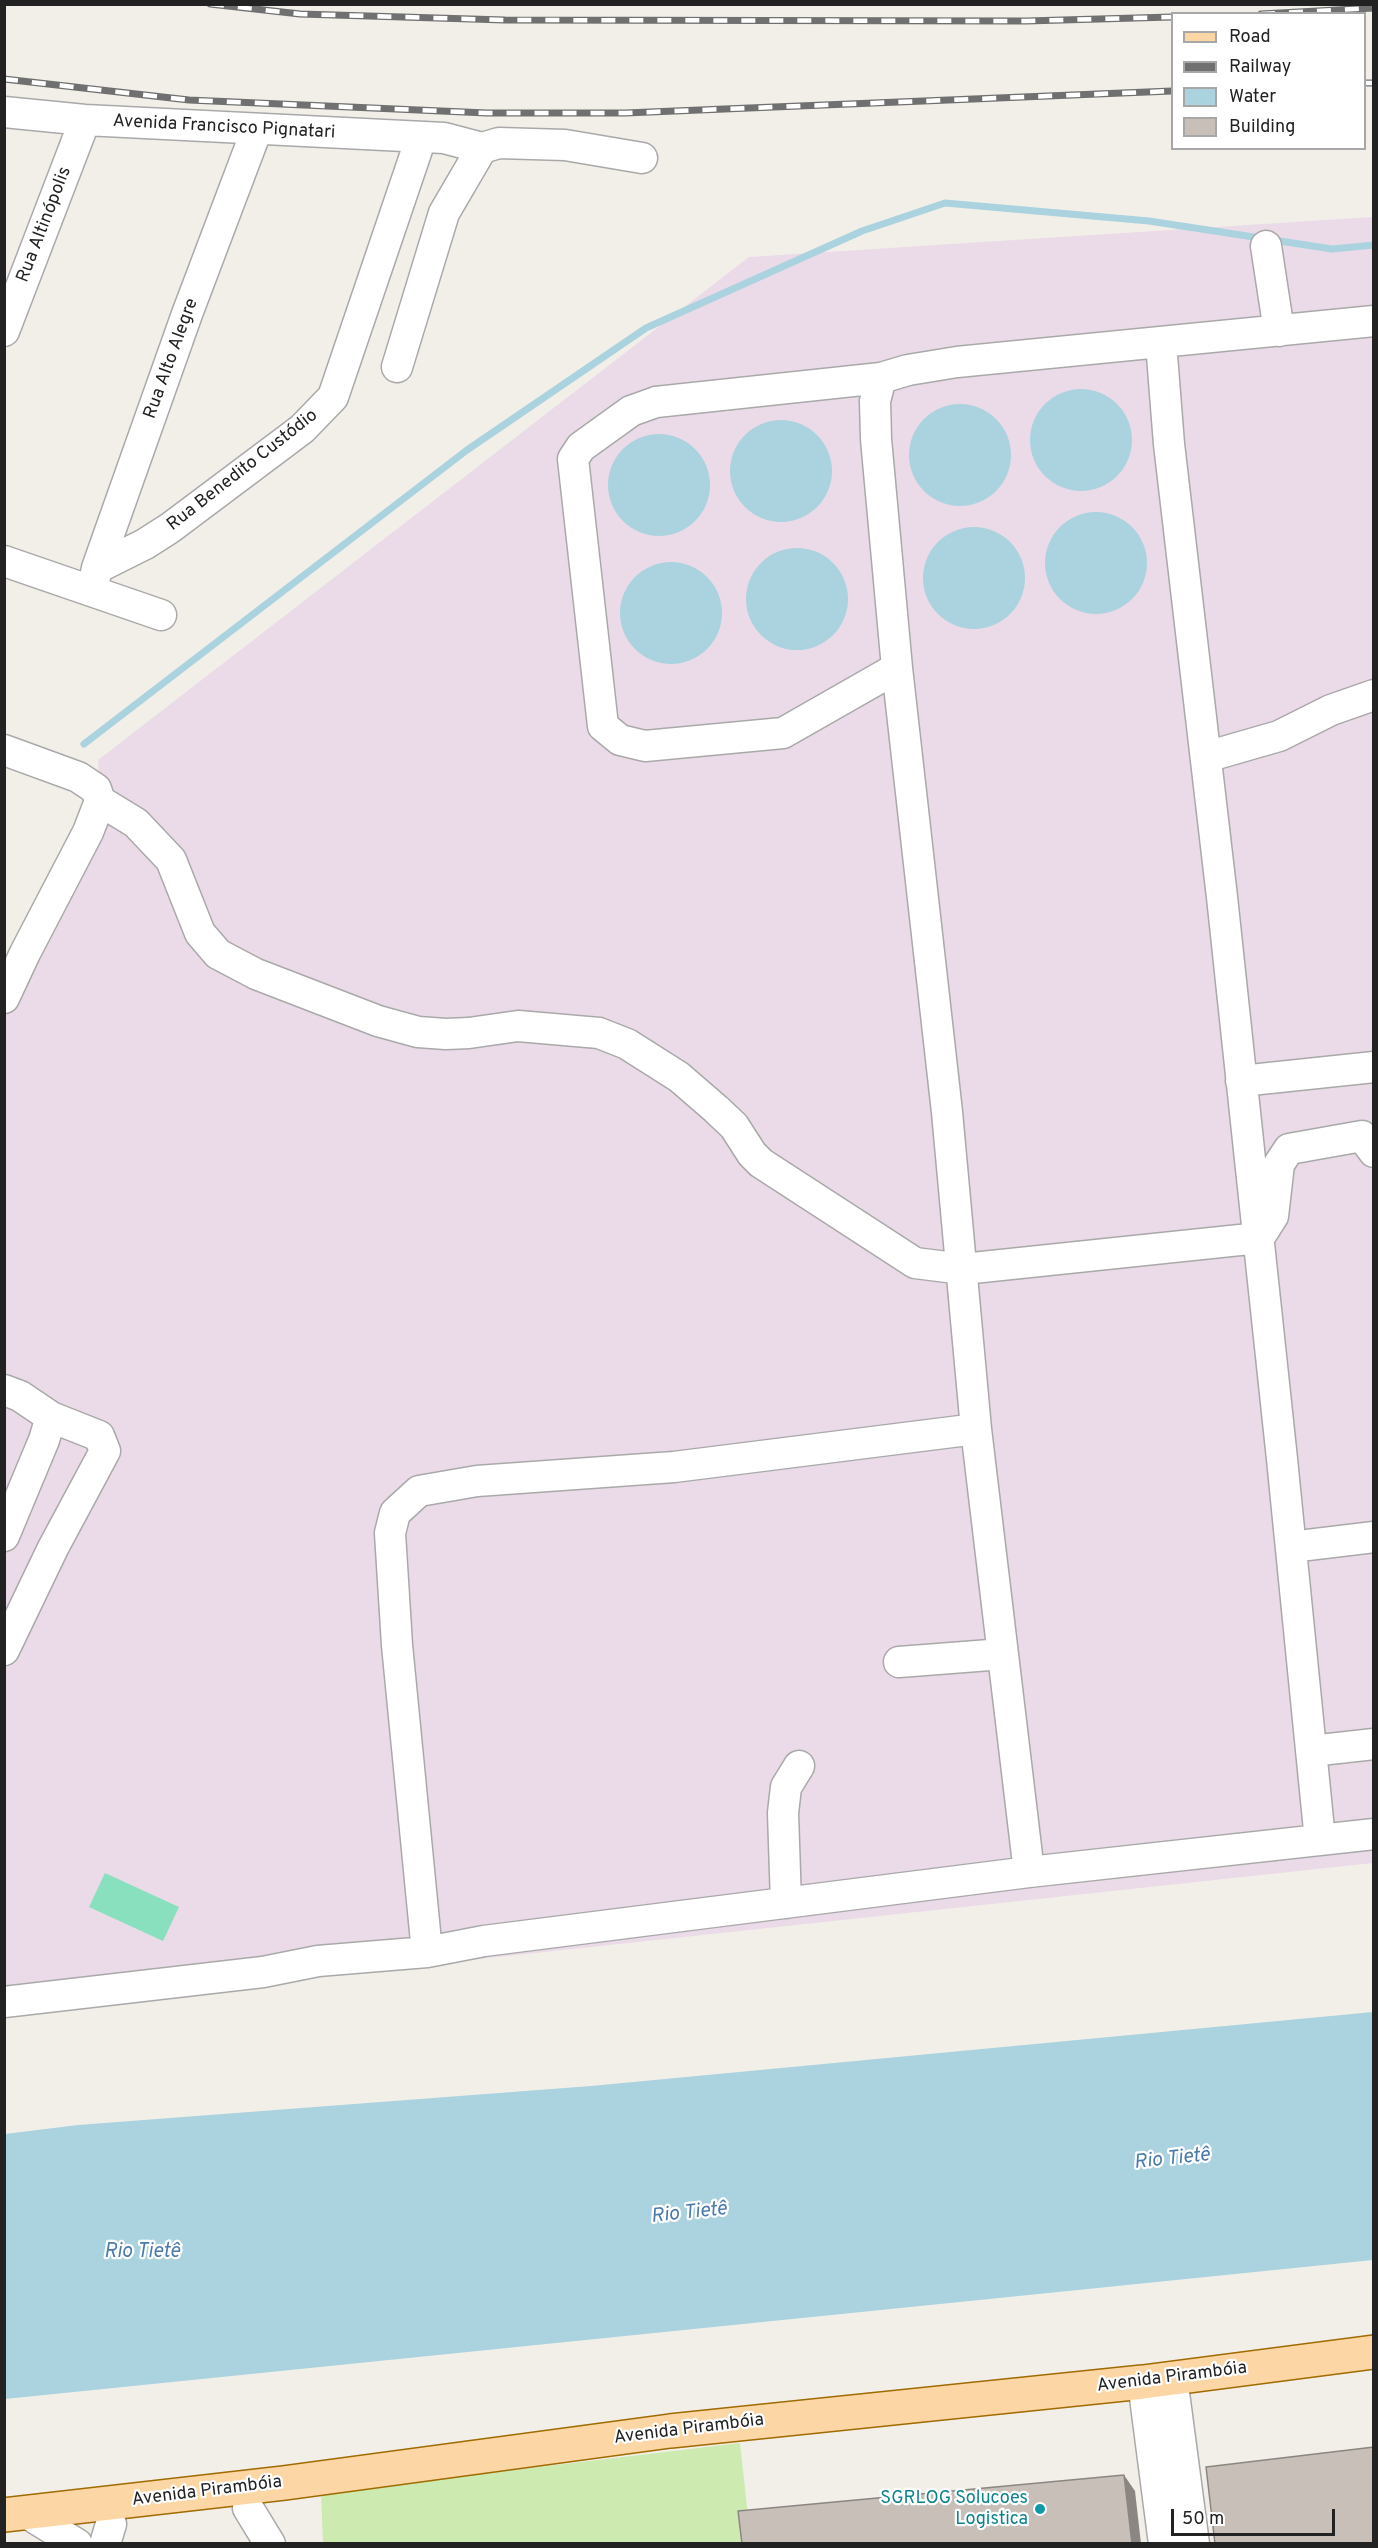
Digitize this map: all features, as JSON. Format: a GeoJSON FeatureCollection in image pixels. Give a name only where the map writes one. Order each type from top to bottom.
{"type":"FeatureCollection","features":[{"type":"Feature","properties":{"kind":"main road","name":"Avenida Pirambóia"},"geometry":{"type":"LineString","coordinates":[[15,2513],[284,2482],[670,2432],[1158,2380],[1374,2352]]}},
{"type":"Feature","properties":{"kind":"main road"},"geometry":{"type":"LineString","coordinates":[[65,2508],[108,2534],[248,2508],[284,2482]]}},
{"type":"Feature","properties":{"kind":"street","name":"Avenida Francisco Pignatari"},"geometry":{"type":"LineString","coordinates":[[4,112],[85,120],[433,138],[482,148]]}},
{"type":"Feature","properties":{"kind":"street","name":"Rua Altinópolis"},"geometry":{"type":"LineString","coordinates":[[4,331],[85,120]]}},
{"type":"Feature","properties":{"kind":"street","name":"Rua Alto Alegre"},"geometry":{"type":"LineString","coordinates":[[94,579],[188,314],[257,129]]}},
{"type":"Feature","properties":{"kind":"street","name":"Rua Benedito Custódio"},"geometry":{"type":"LineString","coordinates":[[94,579],[170,528],[321,413],[333,397],[433,138]]}},
{"type":"Feature","properties":{"kind":"street"},"geometry":{"type":"LineString","coordinates":[[398,367],[444,213],[482,148],[499,143],[565,145],[642,158]]}},
{"type":"Feature","properties":{"kind":"street"},"geometry":{"type":"LineString","coordinates":[[1266,246],[1279,331]]}},
{"type":"Feature","properties":{"kind":"street"},"geometry":{"type":"LineString","coordinates":[[897,668],[783,733],[645,746],[620,740],[603,726],[573,459],[581,447],[631,411],[656,402],[881,378],[908,370],[957,362],[1374,321]]}},
{"type":"Feature","properties":{"kind":"street"},"geometry":{"type":"LineString","coordinates":[[1161,343],[1169,444],[1259,1238],[1320,1840]]}},
{"type":"Feature","properties":{"kind":"street"},"geometry":{"type":"LineString","coordinates":[[881,378],[875,401],[876,439],[897,668],[945,1088],[976,1429],[1029,1872]]}},
{"type":"Feature","properties":{"kind":"street"},"geometry":{"type":"LineString","coordinates":[[4,561],[94,579],[161,615]]}},
{"type":"Feature","properties":{"kind":"street"},"geometry":{"type":"LineString","coordinates":[[1206,757],[1279,736],[1331,710],[1374,695]]}},
{"type":"Feature","properties":{"kind":"street"},"geometry":{"type":"LineString","coordinates":[[4,750],[78,777],[96,789],[100,801],[84,842],[25,953],[4,998]]}},
{"type":"Feature","properties":{"kind":"street"},"geometry":{"type":"LineString","coordinates":[[100,801],[136,823],[171,860],[200,933],[218,954],[256,974],[378,1021],[418,1032],[469,1033],[518,1026],[599,1033],[627,1044],[679,1077],[716,1109],[734,1126],[752,1154],[761,1163],[915,1263],[963,1269],[1259,1238]]}},
{"type":"Feature","properties":{"kind":"street"},"geometry":{"type":"LineString","coordinates":[[1241,1081],[1374,1067]]}},
{"type":"Feature","properties":{"kind":"street"},"geometry":{"type":"LineString","coordinates":[[1259,1238],[1273,1216],[1279,1164],[1289,1149],[1362,1136],[1374,1152]]}},
{"type":"Feature","properties":{"kind":"street"},"geometry":{"type":"LineString","coordinates":[[4,1390],[20,1396],[51,1417],[99,1436],[105,1451],[52,1548],[4,1650]]}},
{"type":"Feature","properties":{"kind":"street"},"geometry":{"type":"LineString","coordinates":[[51,1417],[8,1529],[52,1548]]}},
{"type":"Feature","properties":{"kind":"street"},"geometry":{"type":"LineString","coordinates":[[427,1952],[397,1645],[390,1533],[395,1513],[419,1491],[477,1481],[674,1467],[976,1429]]}},
{"type":"Feature","properties":{"kind":"street"},"geometry":{"type":"LineString","coordinates":[[1291,1547],[1374,1537]]}},
{"type":"Feature","properties":{"kind":"street"},"geometry":{"type":"LineString","coordinates":[[899,1662],[1003,1654]]}},
{"type":"Feature","properties":{"kind":"street"},"geometry":{"type":"LineString","coordinates":[[1311,1751],[1374,1744]]}},
{"type":"Feature","properties":{"kind":"street"},"geometry":{"type":"LineString","coordinates":[[786,1903],[783,1813],[786,1787],[799,1766]]}},
{"type":"Feature","properties":{"kind":"street"},"geometry":{"type":"LineString","coordinates":[[4,2002],[263,1972],[318,1961],[427,1952],[484,1941],[1029,1872],[1374,1834]]}},
{"type":"Feature","properties":{"kind":"street"},"geometry":{"type":"LineString","coordinates":[[1158,2380],[1164,2544]]}},
{"type":"Feature","properties":{"kind":"street"},"geometry":{"type":"LineString","coordinates":[[1158,2380],[1194,2544]]}},
{"type":"Feature","properties":{"kind":"street"},"geometry":{"type":"LineString","coordinates":[[248,2508],[270,2544]]}},
{"type":"Feature","properties":{"kind":"street"},"geometry":{"type":"LineString","coordinates":[[15,2513],[77,2544]]}},
{"type":"Feature","properties":{"kind":"shaded area"},"geometry":{"type":"Polygon","coordinates":[[[1373,217],[1373,1863],[5,2010],[5,975],[99,772],[98,760],[749,257],[1373,217]]]}},
{"type":"Feature","properties":{"kind":"green space"},"geometry":{"type":"Polygon","coordinates":[[[105,1873],[179,1907],[163,1941],[89,1907],[105,1873]]]}},
{"type":"Feature","properties":{"kind":"green space"},"geometry":{"type":"Polygon","coordinates":[[[740,2443],[751,2543],[323,2543],[321,2493],[740,2443]]]}},
{"type":"Feature","properties":{"kind":"water"},"geometry":{"type":"Polygon","coordinates":[[[1081,389],[1100,393],[1117,404],[1128,421],[1132,440],[1128,459],[1117,476],[1100,487],[1081,491],[1062,487],[1045,476],[1034,459],[1030,440],[1034,421],[1045,404],[1062,393],[1081,389]]]}},
{"type":"Feature","properties":{"kind":"water"},"geometry":{"type":"Polygon","coordinates":[[[960,404],[979,408],[996,419],[1007,436],[1011,455],[1007,474],[996,491],[979,502],[960,506],[941,502],[924,491],[913,474],[909,455],[913,436],[924,419],[941,408],[960,404]]]}},
{"type":"Feature","properties":{"kind":"water"},"geometry":{"type":"Polygon","coordinates":[[[781,420],[800,424],[817,435],[828,452],[832,471],[828,490],[817,507],[800,518],[781,522],[762,518],[745,507],[734,490],[730,471],[734,452],[745,435],[762,424],[781,420]]]}},
{"type":"Feature","properties":{"kind":"water"},"geometry":{"type":"Polygon","coordinates":[[[659,434],[678,438],[695,449],[706,466],[710,485],[706,504],[695,521],[678,532],[659,536],[640,532],[623,521],[612,504],[608,485],[612,466],[623,449],[640,438],[659,434]]]}},
{"type":"Feature","properties":{"kind":"water"},"geometry":{"type":"Polygon","coordinates":[[[1096,512],[1115,516],[1132,527],[1143,544],[1147,563],[1143,582],[1132,599],[1115,610],[1096,614],[1077,610],[1060,599],[1049,582],[1045,563],[1049,544],[1060,527],[1077,516],[1096,512]]]}},
{"type":"Feature","properties":{"kind":"water"},"geometry":{"type":"Polygon","coordinates":[[[974,527],[993,531],[1010,542],[1021,559],[1025,578],[1021,597],[1010,614],[993,625],[974,629],[955,625],[938,614],[927,597],[923,578],[927,559],[938,542],[955,531],[974,527]]]}},
{"type":"Feature","properties":{"kind":"water"},"geometry":{"type":"Polygon","coordinates":[[[797,548],[816,552],[833,563],[844,580],[848,599],[844,618],[833,635],[816,646],[797,650],[778,646],[761,635],[750,618],[746,599],[750,580],[761,563],[778,552],[797,548]]]}},
{"type":"Feature","properties":{"kind":"water"},"geometry":{"type":"Polygon","coordinates":[[[671,562],[690,566],[707,577],[718,594],[722,613],[718,632],[707,649],[690,660],[671,664],[652,660],[635,649],[624,632],[620,613],[624,594],[635,577],[652,566],[671,562]]]}},
{"type":"Feature","properties":{"kind":"water","name":"Rio Tietê"},"geometry":{"type":"Polygon","coordinates":[[[1373,2012],[1373,2260],[5,2399],[5,2134],[78,2125],[591,2086],[1373,2012]]]}},
{"type":"Feature","properties":{"kind":"building"},"geometry":{"type":"Polygon","coordinates":[[[1374,2447],[1374,2544],[1215,2544],[1206,2467],[1374,2447]]]}},
{"type":"Feature","properties":{"kind":"building","name":"SGRLOG Solucoes Logistica"},"geometry":{"type":"Polygon","coordinates":[[[1124,2475],[1132,2544],[742,2544],[738,2511],[1124,2475]]]}},
{"type":"Feature","properties":{"kind":"waterway"},"geometry":{"type":"LineString","coordinates":[[84,744],[467,450],[646,328],[862,231],[945,203],[1149,221],[1332,249],[1374,245]]}},
{"type":"Feature","properties":{"kind":"railway"},"geometry":{"type":"LineString","coordinates":[[210,4],[300,14],[505,20],[1026,21],[1171,17]]}},
{"type":"Feature","properties":{"kind":"railway"},"geometry":{"type":"LineString","coordinates":[[1299,12],[1374,8]]}},
{"type":"Feature","properties":{"kind":"railway"},"geometry":{"type":"LineString","coordinates":[[4,79],[189,100],[487,113],[625,113],[1171,91]]}},
{"type":"Feature","properties":{"kind":"railway"},"geometry":{"type":"LineString","coordinates":[[1366,83],[1374,83]]}},
{"type":"Feature","properties":{"kind":"place","name":"SGRLOG Solucoes Logistica"},"geometry":{"type":"Point","coordinates":[1040,2509]}}]}
